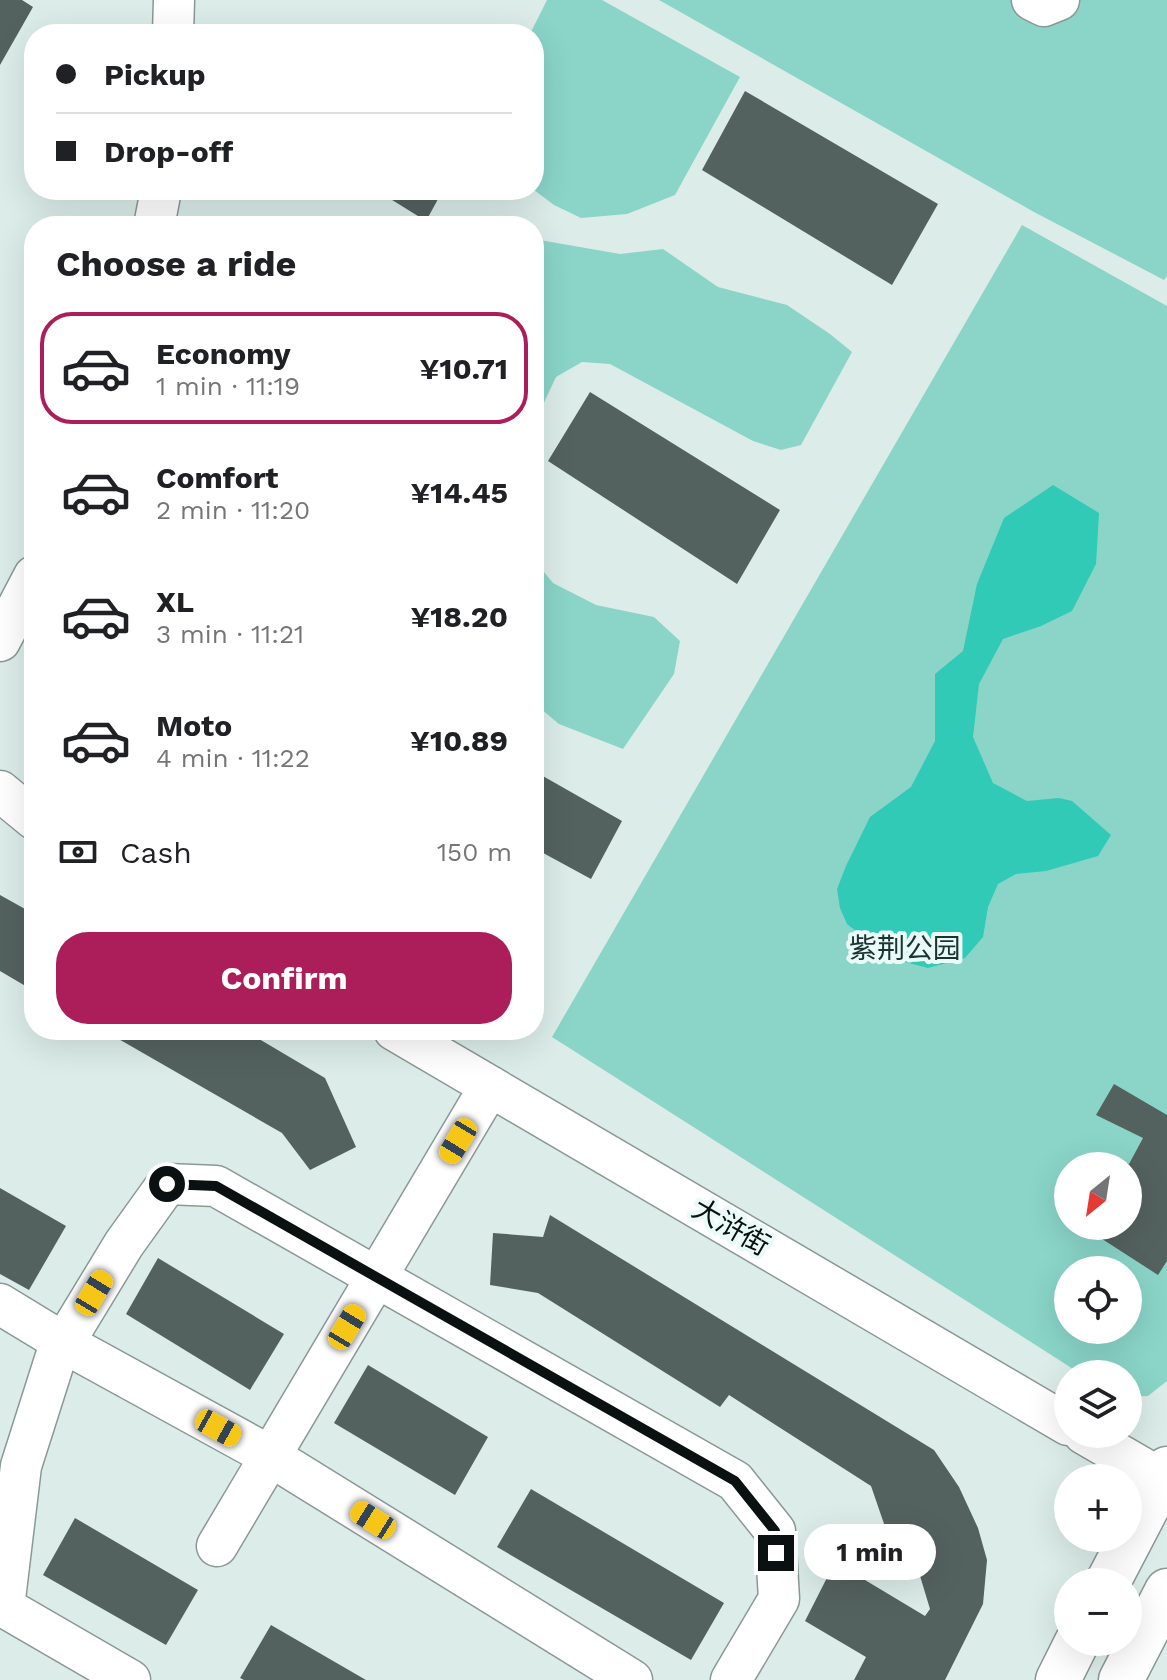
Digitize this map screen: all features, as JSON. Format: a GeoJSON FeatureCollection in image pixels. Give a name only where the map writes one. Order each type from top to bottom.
{"type":"FeatureCollection","features":[{"type":"Feature","properties":{"kind":"main road"},"geometry":{"type":"LineString","coordinates":[[1116,1568],[1165,1477]]}},
{"type":"Feature","properties":{"kind":"main road"},"geometry":{"type":"LineString","coordinates":[[1121,1680],[1167,1591]]}},
{"type":"Feature","properties":{"kind":"main road"},"geometry":{"type":"LineString","coordinates":[[1058,1680],[1070,1656]]}},
{"type":"Feature","properties":{"kind":"street"},"geometry":{"type":"LineString","coordinates":[[173,24],[174,0]]}},
{"type":"Feature","properties":{"kind":"street"},"geometry":{"type":"LineString","coordinates":[[1032,0],[1044,6],[1059,0]]}},
{"type":"Feature","properties":{"kind":"street"},"geometry":{"type":"LineString","coordinates":[[0,641],[24,595]]}},
{"type":"Feature","properties":{"kind":"street"},"geometry":{"type":"LineString","coordinates":[[0,791],[24,810]]}},
{"type":"Feature","properties":{"kind":"street","name":"大浒街"},"geometry":{"type":"LineString","coordinates":[[411,1040],[1054,1417]]}},
{"type":"Feature","properties":{"kind":"street"},"geometry":{"type":"LineString","coordinates":[[217,1546],[490,1086]]}},
{"type":"Feature","properties":{"kind":"street"},"geometry":{"type":"LineString","coordinates":[[130,1680],[2,1607],[21,1466],[13,1444],[56,1356],[124,1244],[167,1184],[216,1186],[735,1481],[775,1531],[779,1599],[731,1680]]}},
{"type":"Feature","properties":{"kind":"street"},"geometry":{"type":"LineString","coordinates":[[0,1304],[64,1343],[270,1456],[632,1680]]}},
{"type":"Feature","properties":{"kind":"street"},"geometry":{"type":"LineString","coordinates":[[1110,1448],[1165,1477]]}},
{"type":"Feature","properties":{"kind":"green space"},"geometry":{"type":"Polygon","coordinates":[[[547,0],[602,0],[740,77],[675,195],[627,214],[581,218],[544,198],[544,24],[535,24],[547,0]]]}},
{"type":"Feature","properties":{"kind":"green space"},"geometry":{"type":"Polygon","coordinates":[[[659,0],[1167,0],[1167,276],[1164,280],[1034,212],[659,0]]]}},
{"type":"Feature","properties":{"kind":"green space","name":"紫荆公园"},"geometry":{"type":"Polygon","coordinates":[[[1022,225],[1167,306],[1167,1381],[1148,1396],[1142,1396],[1142,1360],[1059,1360],[552,1037],[1022,225]]]}},
{"type":"Feature","properties":{"kind":"green space"},"geometry":{"type":"Polygon","coordinates":[[[544,241],[620,254],[663,249],[718,287],[787,305],[852,352],[801,445],[781,450],[753,441],[610,364],[582,362],[556,377],[544,403],[544,241]]]}},
{"type":"Feature","properties":{"kind":"green space"},"geometry":{"type":"Polygon","coordinates":[[[544,572],[553,583],[596,605],[654,617],[680,641],[674,674],[623,749],[559,724],[544,711],[544,572]]]}},
{"type":"Feature","properties":{"kind":"shaded area"},"geometry":{"type":"Polygon","coordinates":[[[1053,485],[1099,513],[1096,564],[1072,611],[1003,639],[979,684],[973,737],[993,783],[1027,801],[1059,798],[1072,801],[1111,835],[1098,856],[1046,871],[1016,874],[998,884],[988,907],[983,937],[965,958],[928,968],[889,958],[847,924],[837,889],[870,817],[911,787],[935,741],[935,674],[963,651],[977,584],[1004,518],[1053,485]]]}},
{"type":"Feature","properties":{"kind":"building"},"geometry":{"type":"Polygon","coordinates":[[[0,0],[22,0],[33,7],[0,65],[0,0]]]}},
{"type":"Feature","properties":{"kind":"building"},"geometry":{"type":"Polygon","coordinates":[[[745,91],[938,204],[892,285],[702,170],[745,91]]]}},
{"type":"Feature","properties":{"kind":"building"},"geometry":{"type":"Polygon","coordinates":[[[392,200],[438,200],[429,216],[418,216],[392,200]]]}},
{"type":"Feature","properties":{"kind":"building"},"geometry":{"type":"Polygon","coordinates":[[[590,392],[780,510],[737,584],[548,461],[590,392]]]}},
{"type":"Feature","properties":{"kind":"building"},"geometry":{"type":"Polygon","coordinates":[[[544,777],[622,821],[591,879],[544,853],[544,777]]]}},
{"type":"Feature","properties":{"kind":"building"},"geometry":{"type":"Polygon","coordinates":[[[0,895],[24,908],[24,985],[0,971],[0,895]]]}},
{"type":"Feature","properties":{"kind":"building"},"geometry":{"type":"Polygon","coordinates":[[[120,1040],[261,1040],[325,1078],[356,1147],[310,1170],[282,1133],[120,1040]]]}},
{"type":"Feature","properties":{"kind":"building"},"geometry":{"type":"Polygon","coordinates":[[[1114,1084],[1167,1115],[1167,1261],[1158,1275],[1142,1265],[1142,1256],[1129,1256],[1104,1240],[1142,1240],[1142,1152],[1135,1152],[1143,1138],[1096,1115],[1114,1084]]]}},
{"type":"Feature","properties":{"kind":"building"},"geometry":{"type":"Polygon","coordinates":[[[0,1188],[66,1226],[29,1290],[0,1274],[0,1188]]]}},
{"type":"Feature","properties":{"kind":"building"},"geometry":{"type":"Polygon","coordinates":[[[550,1215],[934,1450],[959,1487],[978,1528],[987,1560],[983,1604],[945,1680],[854,1680],[866,1657],[805,1621],[835,1562],[925,1616],[930,1609],[914,1556],[892,1547],[871,1486],[729,1395],[720,1407],[538,1293],[490,1285],[493,1233],[543,1237],[550,1215]]]}},
{"type":"Feature","properties":{"kind":"building"},"geometry":{"type":"Polygon","coordinates":[[[158,1258],[284,1334],[250,1390],[126,1314],[158,1258]]]}},
{"type":"Feature","properties":{"kind":"building"},"geometry":{"type":"Polygon","coordinates":[[[368,1365],[488,1437],[455,1495],[334,1423],[368,1365]]]}},
{"type":"Feature","properties":{"kind":"building"},"geometry":{"type":"Polygon","coordinates":[[[531,1489],[724,1603],[691,1660],[497,1547],[531,1489]]]}},
{"type":"Feature","properties":{"kind":"building"},"geometry":{"type":"Polygon","coordinates":[[[75,1518],[198,1590],[166,1645],[43,1575],[75,1518]]]}},
{"type":"Feature","properties":{"kind":"building"},"geometry":{"type":"Polygon","coordinates":[[[271,1625],[366,1680],[240,1678],[271,1625]]]}},
{"type":"Feature","properties":{"kind":"route"},"geometry":{"type":"LineString","coordinates":[[167,1184],[216,1186],[735,1481],[775,1531],[776,1553]]}}]}
